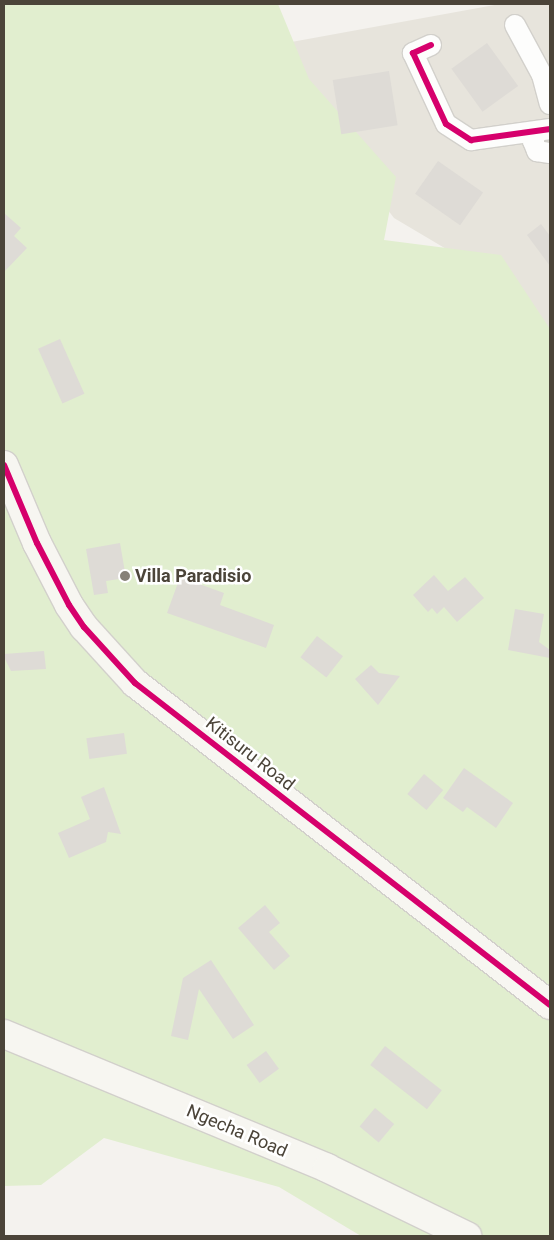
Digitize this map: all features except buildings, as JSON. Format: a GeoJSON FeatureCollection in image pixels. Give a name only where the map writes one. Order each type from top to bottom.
{"type":"FeatureCollection","features":[{"type":"Feature","properties":{"kind":"street"},"geometry":{"type":"LineString","coordinates":[[515,25],[542,75],[550,104]]}},
{"type":"Feature","properties":{"kind":"street"},"geometry":{"type":"LineString","coordinates":[[431,45],[413,53],[446,124],[472,140],[543,130]]}},
{"type":"Feature","properties":{"kind":"street"},"geometry":{"type":"LineString","coordinates":[[543,130],[533,141],[537,151],[550,153]]}},
{"type":"Feature","properties":{"kind":"street","name":"Kitisuru Road"},"geometry":{"type":"LineString","coordinates":[[4,466],[37,542],[69,605],[84,627],[135,683],[550,1005]]}},
{"type":"Feature","properties":{"kind":"street","name":"Ngecha Road"},"geometry":{"type":"LineString","coordinates":[[4,1034],[327,1168],[467,1236]]}},
{"type":"Feature","properties":{"kind":"shaded area"},"geometry":{"type":"Polygon","coordinates":[[[500,4],[550,4],[550,366],[480,269],[394,218],[264,47],[500,4]]]}},
{"type":"Feature","properties":{"kind":"green space"},"geometry":{"type":"Polygon","coordinates":[[[4,4],[278,4],[309,79],[396,177],[384,240],[501,255],[550,329],[550,1236],[361,1236],[279,1187],[104,1138],[41,1185],[4,1186],[4,4]]]}},
{"type":"Feature","properties":{"kind":"cycle path"},"geometry":{"type":"LineString","coordinates":[[431,45],[413,53],[446,124],[471,140],[550,129]]}},
{"type":"Feature","properties":{"kind":"cycle path"},"geometry":{"type":"LineString","coordinates":[[4,465],[37,543],[69,605],[84,627],[135,683],[550,1005]]}},
{"type":"Feature","properties":{"kind":"place","name":"Villa Paradisio"},"geometry":{"type":"Point","coordinates":[125,576]}}]}
